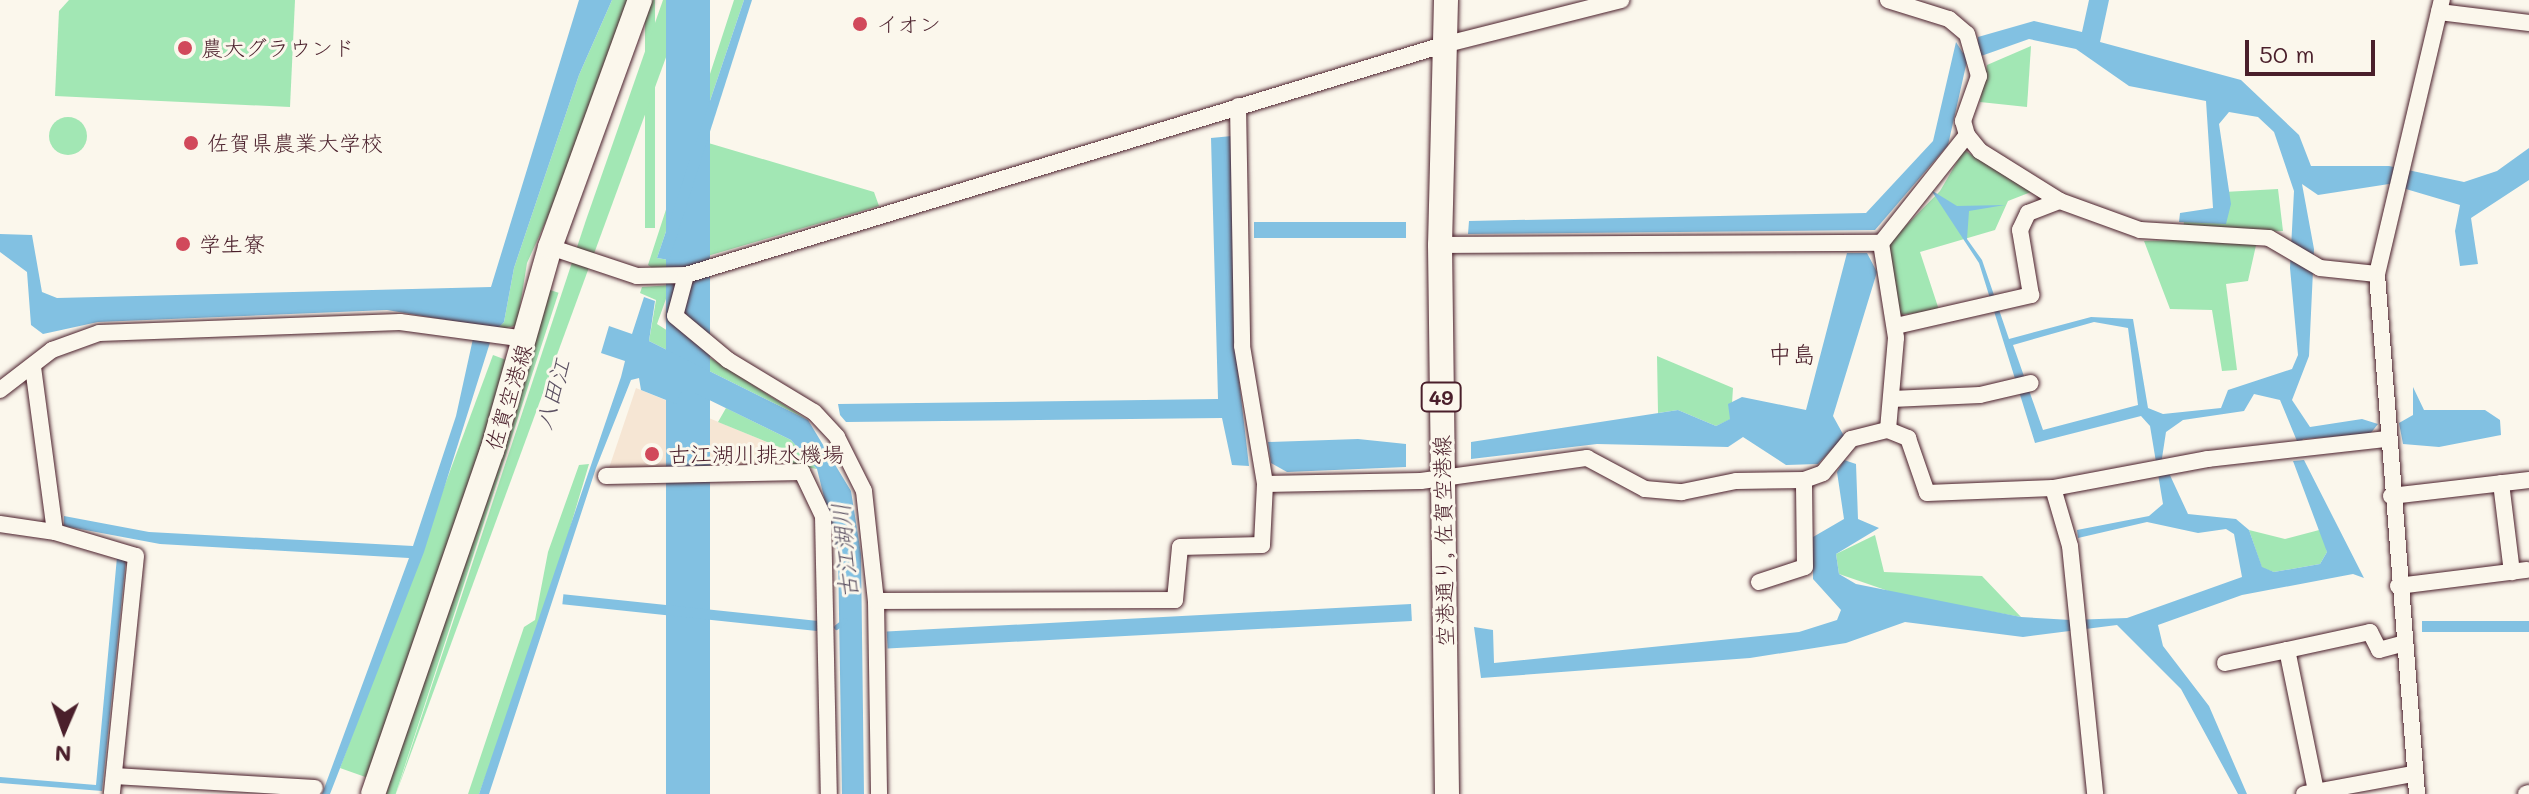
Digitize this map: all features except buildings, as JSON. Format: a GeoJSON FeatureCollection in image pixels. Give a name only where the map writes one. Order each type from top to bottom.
{"type":"FeatureCollection","features":[{"type":"Feature","properties":{"kind":"main road","name":"佐賀空港線"},"geometry":{"type":"LineString","coordinates":[[373,794],[640,0]]}},
{"type":"Feature","properties":{"kind":"main road","name":"空港通り, 佐賀空港線"},"geometry":{"type":"LineString","coordinates":[[1446,0],[1440,245],[1447,794]]}},
{"type":"Feature","properties":{"kind":"street"},"geometry":{"type":"LineString","coordinates":[[558,250],[629,274],[686,275],[1443,45],[1621,0]]}},
{"type":"Feature","properties":{"kind":"street"},"geometry":{"type":"LineString","coordinates":[[1888,0],[1949,19],[1975,54],[1963,121],[1967,135],[1980,151],[2060,201],[2140,230],[2269,238],[2314,264],[2377,274]]}},
{"type":"Feature","properties":{"kind":"street"},"geometry":{"type":"LineString","coordinates":[[2417,794],[2386,439],[2377,274],[2398,168],[2441,6],[2529,23]]}},
{"type":"Feature","properties":{"kind":"street"},"geometry":{"type":"LineString","coordinates":[[876,601],[1175,600],[1180,547],[1262,545],[1265,484],[1242,346],[1238,106]]}},
{"type":"Feature","properties":{"kind":"street"},"geometry":{"type":"LineString","coordinates":[[1888,430],[1896,326],[1881,243],[1967,135]]}},
{"type":"Feature","properties":{"kind":"street"},"geometry":{"type":"LineString","coordinates":[[1896,326],[1996,308],[2031,295],[2020,230],[2028,213],[2060,201]]}},
{"type":"Feature","properties":{"kind":"street"},"geometry":{"type":"LineString","coordinates":[[1440,245],[1881,243]]}},
{"type":"Feature","properties":{"kind":"street"},"geometry":{"type":"LineString","coordinates":[[686,275],[675,316],[728,360],[814,412],[837,437],[864,491],[876,601],[879,794]]}},
{"type":"Feature","properties":{"kind":"street"},"geometry":{"type":"LineString","coordinates":[[0,390],[52,350],[99,333],[330,321],[526,339]]}},
{"type":"Feature","properties":{"kind":"street"},"geometry":{"type":"LineString","coordinates":[[33,367],[55,532]]}},
{"type":"Feature","properties":{"kind":"street"},"geometry":{"type":"LineString","coordinates":[[1892,399],[2031,383]]}},
{"type":"Feature","properties":{"kind":"street"},"geometry":{"type":"LineString","coordinates":[[1265,484],[1441,478],[1587,458],[1645,489],[1804,480],[1823,473],[1851,439],[1888,430],[1908,438],[1927,493],[2053,488],[2162,469],[2386,439]]}},
{"type":"Feature","properties":{"kind":"street"},"geometry":{"type":"LineString","coordinates":[[606,476],[802,472],[823,516],[829,794]]}},
{"type":"Feature","properties":{"kind":"street"},"geometry":{"type":"LineString","coordinates":[[1759,582],[1805,567],[1804,480]]}},
{"type":"Feature","properties":{"kind":"street"},"geometry":{"type":"LineString","coordinates":[[2391,496],[2529,480]]}},
{"type":"Feature","properties":{"kind":"street"},"geometry":{"type":"LineString","coordinates":[[2398,586],[2520,571],[2501,483]]}},
{"type":"Feature","properties":{"kind":"street"},"geometry":{"type":"LineString","coordinates":[[2053,488],[2070,546],[2095,794]]}},
{"type":"Feature","properties":{"kind":"street"},"geometry":{"type":"LineString","coordinates":[[0,524],[55,532],[136,556],[112,794]]}},
{"type":"Feature","properties":{"kind":"street"},"geometry":{"type":"LineString","coordinates":[[2225,663],[2370,632],[2379,650],[2402,644]]}},
{"type":"Feature","properties":{"kind":"street"},"geometry":{"type":"LineString","coordinates":[[2287,650],[2310,793],[2413,774]]}},
{"type":"Feature","properties":{"kind":"street"},"geometry":{"type":"LineString","coordinates":[[114,776],[315,788]]}},
{"type":"Feature","properties":{"kind":"shaded area"},"geometry":{"type":"Polygon","coordinates":[[[636,388],[784,449],[793,465],[608,471],[636,388]]]}},
{"type":"Feature","properties":{"kind":"green space","name":"農大グラウンド"},"geometry":{"type":"Polygon","coordinates":[[[69,0],[295,0],[290,107],[55,96],[59,11],[69,0]]]}},
{"type":"Feature","properties":{"kind":"green space"},"geometry":{"type":"Polygon","coordinates":[[[612,0],[630,0],[585,135],[527,263],[517,325],[493,332],[504,322],[514,268],[579,75],[612,0]]]}},
{"type":"Feature","properties":{"kind":"green space"},"geometry":{"type":"Polygon","coordinates":[[[645,0],[655,0],[655,228],[645,228],[645,0]]]}},
{"type":"Feature","properties":{"kind":"green space"},"geometry":{"type":"Polygon","coordinates":[[[663,0],[687,0],[396,794],[586,220],[663,0]]]}},
{"type":"Feature","properties":{"kind":"green space"},"geometry":{"type":"Polygon","coordinates":[[[734,0],[744,0],[657,258],[669,260],[705,142],[874,192],[879,206],[656,271],[648,265],[734,0]]]}},
{"type":"Feature","properties":{"kind":"green space"},"geometry":{"type":"Polygon","coordinates":[[[2031,46],[2027,107],[1980,102],[1987,65],[2031,46]]]}},
{"type":"Feature","properties":{"kind":"green space"},"geometry":{"type":"Polygon","coordinates":[[[68,117],[82,122],[87,136],[82,150],[68,155],[54,150],[49,136],[54,122],[68,117]]]}},
{"type":"Feature","properties":{"kind":"green space"},"geometry":{"type":"Polygon","coordinates":[[[1964,150],[2031,192],[2008,201],[1995,230],[1920,252],[1939,310],[1900,315],[1886,246],[1940,191],[1964,150]]]}},
{"type":"Feature","properties":{"kind":"green space"},"geometry":{"type":"Polygon","coordinates":[[[2278,189],[2283,231],[2259,232],[2248,281],[2226,284],[2237,370],[2222,371],[2212,310],[2170,309],[2144,241],[2183,240],[2184,219],[2218,217],[2224,192],[2278,189]]]}},
{"type":"Feature","properties":{"kind":"green space"},"geometry":{"type":"Polygon","coordinates":[[[671,285],[657,324],[808,420],[649,341],[656,300],[640,293],[642,287],[671,285]]]}},
{"type":"Feature","properties":{"kind":"green space"},"geometry":{"type":"Polygon","coordinates":[[[550,290],[559,293],[396,794],[386,794],[550,290]]]}},
{"type":"Feature","properties":{"kind":"green space"},"geometry":{"type":"Polygon","coordinates":[[[493,355],[509,361],[371,779],[340,768],[493,355]]]}},
{"type":"Feature","properties":{"kind":"green space"},"geometry":{"type":"Polygon","coordinates":[[[1657,356],[1733,388],[1731,419],[1716,426],[1678,410],[1658,413],[1657,356]]]}},
{"type":"Feature","properties":{"kind":"green space"},"geometry":{"type":"Polygon","coordinates":[[[726,408],[791,440],[817,469],[793,465],[784,449],[718,422],[726,408]]]}},
{"type":"Feature","properties":{"kind":"green space"},"geometry":{"type":"Polygon","coordinates":[[[589,464],[540,629],[479,794],[468,794],[524,627],[535,620],[548,552],[579,465],[589,464]]]}},
{"type":"Feature","properties":{"kind":"green space"},"geometry":{"type":"Polygon","coordinates":[[[2323,529],[2327,552],[2320,564],[2274,572],[2262,568],[2249,530],[2285,539],[2323,529]]]}},
{"type":"Feature","properties":{"kind":"green space"},"geometry":{"type":"Polygon","coordinates":[[[1875,535],[1884,572],[1982,576],[2021,617],[1900,595],[1839,574],[1836,554],[1875,535]]]}},
{"type":"Feature","properties":{"kind":"water"},"geometry":{"type":"Polygon","coordinates":[[[579,0],[612,0],[579,75],[514,268],[504,322],[493,333],[424,552],[330,794],[322,794],[409,558],[160,544],[64,526],[64,516],[149,532],[413,546],[456,416],[476,325],[387,310],[98,322],[43,334],[31,325],[27,272],[0,252],[0,234],[32,235],[42,292],[57,298],[491,287],[579,0]]]}},
{"type":"Feature","properties":{"kind":"water"},"geometry":{"type":"Polygon","coordinates":[[[666,0],[710,0],[710,794],[666,794],[666,0]]]}},
{"type":"Feature","properties":{"kind":"water"},"geometry":{"type":"Polygon","coordinates":[[[744,0],[752,0],[669,260],[657,258],[744,0]]]}},
{"type":"Feature","properties":{"kind":"water"},"geometry":{"type":"Polygon","coordinates":[[[2089,0],[2109,0],[2100,42],[2241,80],[2299,135],[2311,166],[2389,166],[2464,182],[2497,171],[2529,148],[2529,180],[2471,218],[2478,264],[2460,266],[2455,231],[2460,205],[2389,184],[2318,195],[2302,184],[2314,249],[2309,356],[2292,400],[2310,427],[2362,419],[2378,424],[2370,434],[2303,439],[2299,446],[2280,400],[2254,394],[2244,411],[2183,420],[2166,432],[2162,458],[2188,514],[2236,519],[2249,530],[2262,567],[2274,572],[2320,564],[2327,552],[2293,461],[2304,460],[2364,578],[2353,574],[2242,595],[2158,625],[2163,646],[2209,706],[2247,794],[2238,794],[2181,689],[2117,625],[2023,637],[1905,622],[1846,643],[1750,658],[1481,678],[1474,627],[1493,630],[1494,663],[1799,632],[1837,620],[1841,610],[1813,579],[1813,537],[1844,519],[1837,472],[1844,460],[1856,464],[1858,519],[1879,528],[1836,554],[1839,574],[1856,584],[2021,617],[2071,620],[2127,618],[2242,577],[2234,534],[2226,529],[2198,533],[2147,522],[2078,538],[2077,530],[2149,516],[2163,504],[2150,426],[2141,416],[2035,443],[1979,263],[1931,190],[1957,206],[2005,205],[1969,211],[1967,239],[1982,260],[2009,339],[2091,317],[2133,319],[2148,408],[2163,414],[2221,408],[2228,390],[2292,369],[2298,355],[2290,268],[2294,191],[2274,132],[2258,117],[2229,112],[2219,124],[2231,204],[2226,224],[2179,222],[2180,213],[2213,208],[2206,101],[2129,86],[2076,49],[2029,39],[1967,61],[1948,145],[1875,230],[1468,234],[1469,221],[1866,213],[1933,141],[1956,42],[1963,53],[1978,48],[1978,37],[2034,21],[2082,32],[2089,0]],[[2094,322],[2013,345],[2043,430],[2138,405],[2128,328],[2094,322]]]}},
{"type":"Feature","properties":{"kind":"water"},"geometry":{"type":"Polygon","coordinates":[[[1232,136],[1235,345],[1249,466],[1232,465],[1222,418],[846,422],[840,415],[838,404],[1218,399],[1211,138],[1232,136]]]}},
{"type":"Feature","properties":{"kind":"water"},"geometry":{"type":"Polygon","coordinates":[[[1254,222],[1406,222],[1406,238],[1254,238],[1254,222]]]}},
{"type":"Feature","properties":{"kind":"water"},"geometry":{"type":"Polygon","coordinates":[[[1847,253],[1867,253],[1877,272],[1833,416],[1844,436],[1818,464],[1786,465],[1743,437],[1728,447],[1597,444],[1471,459],[1471,442],[1678,410],[1716,426],[1730,419],[1728,404],[1742,397],[1806,410],[1847,253]]]}},
{"type":"Feature","properties":{"kind":"water","name":"古江湖川"},"geometry":{"type":"Polygon","coordinates":[[[644,297],[655,301],[649,341],[808,420],[851,491],[861,554],[864,794],[842,794],[838,553],[817,469],[791,440],[695,393],[681,392],[676,404],[641,390],[639,378],[631,380],[596,468],[489,794],[479,794],[621,377],[625,361],[601,353],[609,326],[632,334],[644,297]]]}},
{"type":"Feature","properties":{"kind":"water"},"geometry":{"type":"Polygon","coordinates":[[[2413,387],[2424,410],[2485,410],[2500,420],[2501,435],[2439,447],[2403,444],[2399,423],[2413,415],[2413,387]]]}},
{"type":"Feature","properties":{"kind":"water"},"geometry":{"type":"Polygon","coordinates":[[[1358,439],[1406,444],[1406,467],[1287,472],[1271,463],[1268,442],[1358,439]]]}},
{"type":"Feature","properties":{"kind":"water"},"geometry":{"type":"Polygon","coordinates":[[[117,557],[126,559],[102,791],[0,783],[0,777],[96,785],[117,557]]]}},
{"type":"Feature","properties":{"kind":"water"},"geometry":{"type":"Polygon","coordinates":[[[563,594],[818,621],[817,631],[562,604],[563,594]]]}},
{"type":"Feature","properties":{"kind":"water"},"geometry":{"type":"Polygon","coordinates":[[[1411,604],[1412,621],[888,648],[887,631],[1411,604]]]}},
{"type":"Feature","properties":{"kind":"water"},"geometry":{"type":"Polygon","coordinates":[[[2422,621],[2529,621],[2529,632],[2422,632],[2422,621]]]}},
{"type":"Feature","properties":{"kind":"waterway"},"geometry":{"type":"LineString","coordinates":[[836,627],[845,620]]}},
{"type":"Feature","properties":{"kind":"place","name":"イオン"},"geometry":{"type":"Point","coordinates":[860,24]}},
{"type":"Feature","properties":{"kind":"place","name":"農大グラウンド"},"geometry":{"type":"Point","coordinates":[185,48]}},
{"type":"Feature","properties":{"kind":"place","name":"佐賀県農業大学校"},"geometry":{"type":"Point","coordinates":[191,143]}},
{"type":"Feature","properties":{"kind":"place","name":"学生寮"},"geometry":{"type":"Point","coordinates":[183,244]}},
{"type":"Feature","properties":{"kind":"place","name":"古江湖川排水機場"},"geometry":{"type":"Point","coordinates":[652,454]}},
{"type":"Feature","properties":{"kind":"district","name":"中島"},"geometry":{"type":"Point","coordinates":[1792,354]}},
{"type":"Feature","properties":{"kind":"water label","name":"八田江"},"geometry":{"type":"Point","coordinates":[552,394]}}]}
